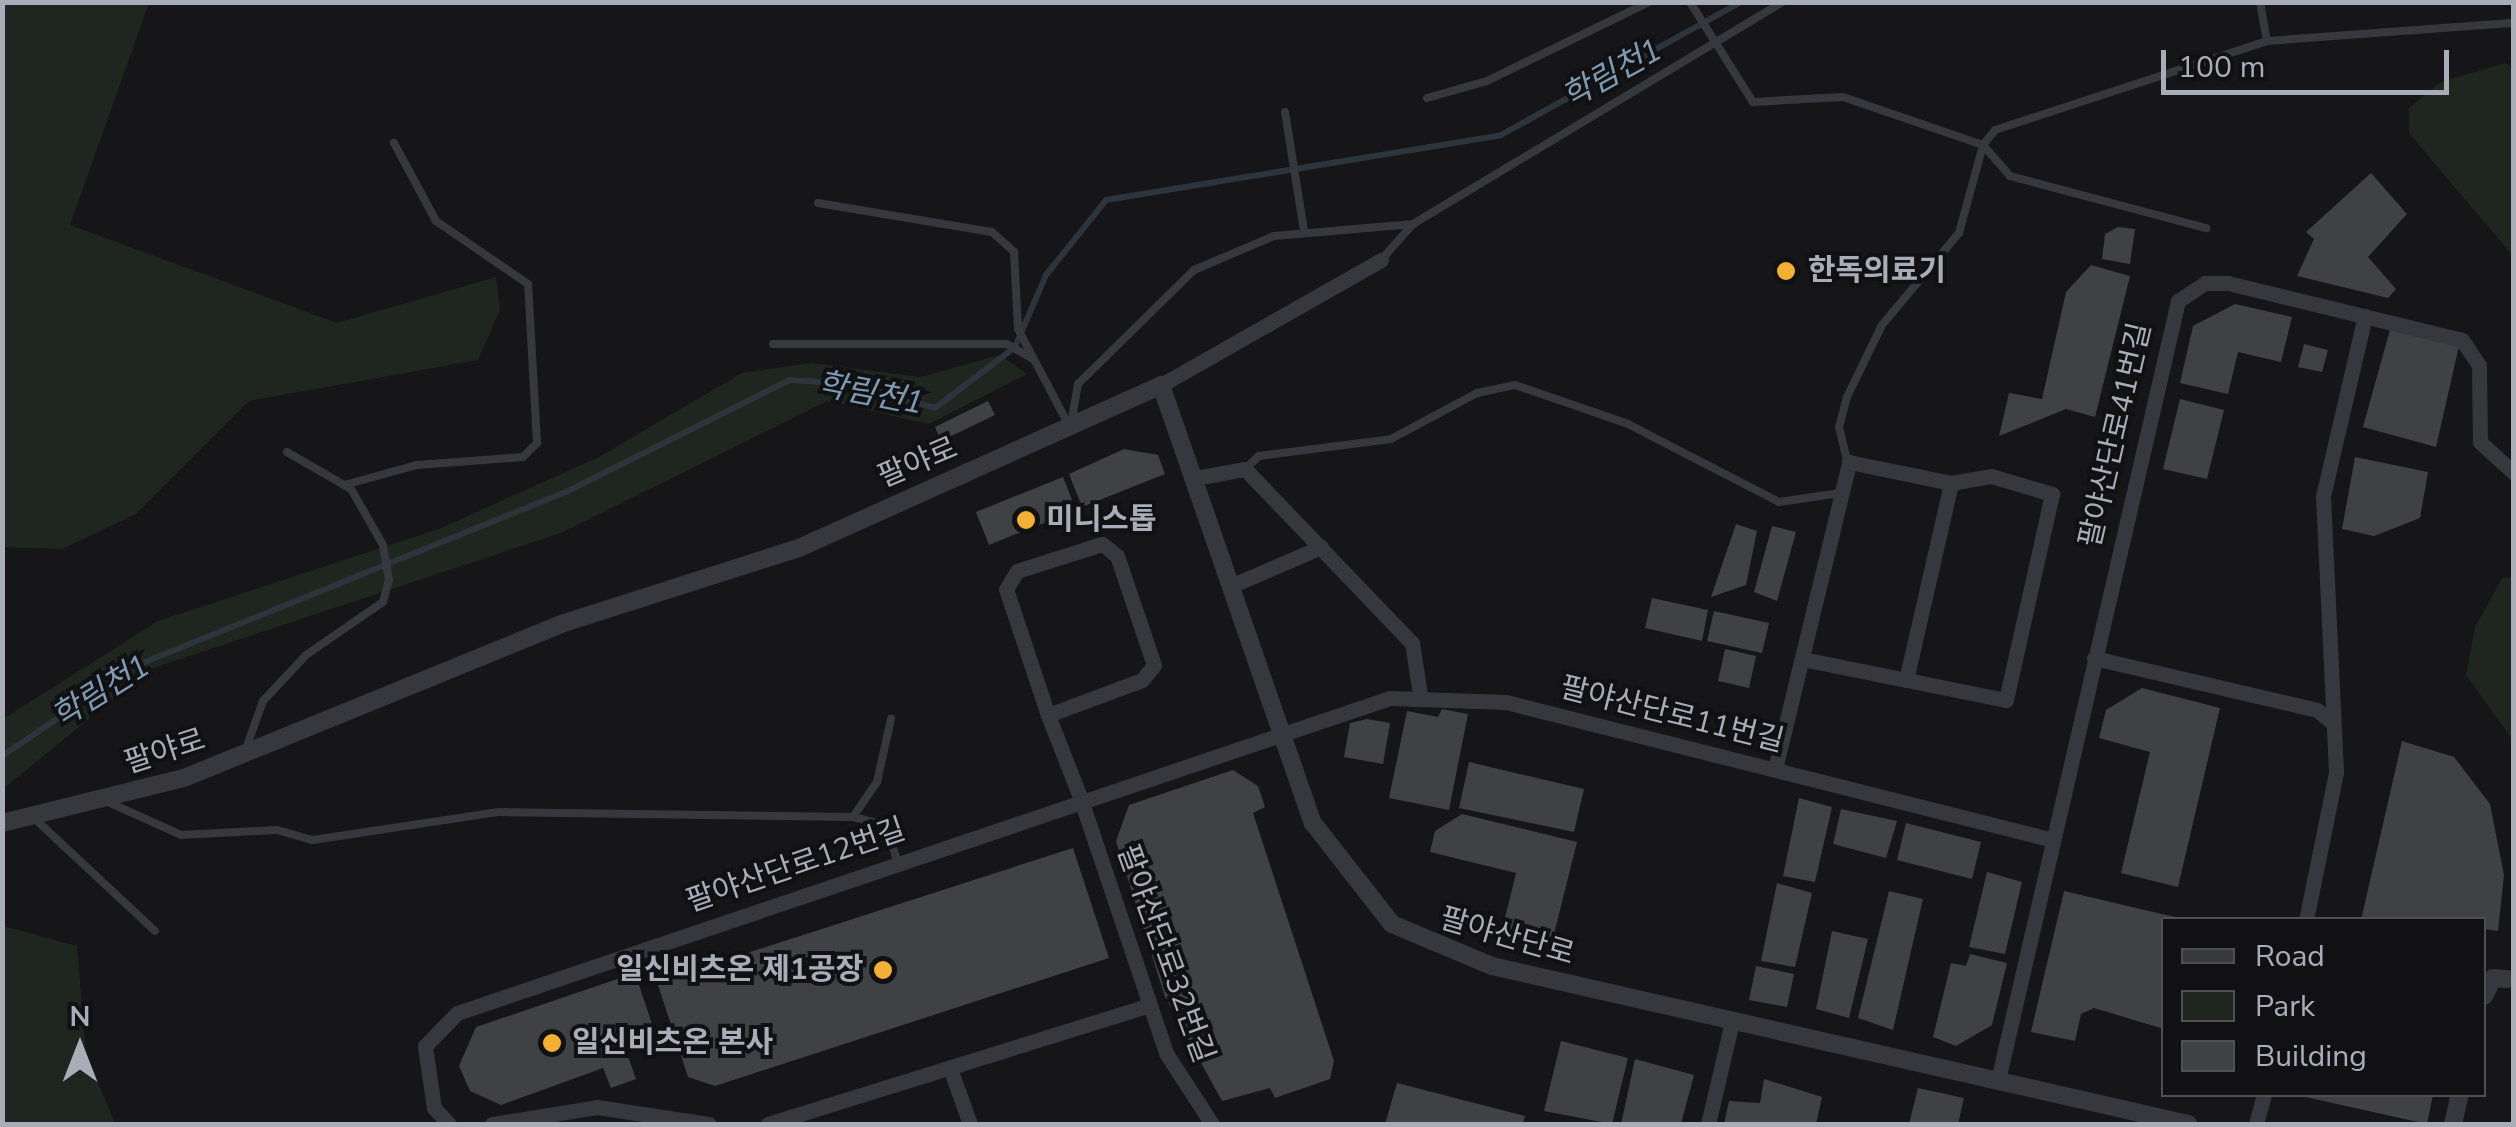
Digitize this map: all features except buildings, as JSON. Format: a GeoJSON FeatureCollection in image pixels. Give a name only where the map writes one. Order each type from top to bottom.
{"type":"FeatureCollection","features":[{"type":"Feature","properties":{"kind":"street","name":"팔야로"},"geometry":{"type":"LineString","coordinates":[[2,823],[106,800],[244,755],[564,623],[798,548],[1162,385],[1380,260]]}},
{"type":"Feature","properties":{"kind":"street","name":"팔야산단로41번길"},"geometry":{"type":"LineString","coordinates":[[1998,1080],[2049,839],[2178,301],[2205,282],[2228,282],[2442,332],[2471,350],[2480,442],[2514,473]]}},
{"type":"Feature","properties":{"kind":"street"},"geometry":{"type":"LineString","coordinates":[[2307,917],[2331,809],[2332,722],[2323,496],[2364,316]]}},
{"type":"Feature","properties":{"kind":"street","name":"팔야산단로"},"geometry":{"type":"LineString","coordinates":[[1162,385],[1281,731],[1337,865],[1392,924],[1454,956],[2188,1124]]}},
{"type":"Feature","properties":{"kind":"street"},"geometry":{"type":"LineString","coordinates":[[1775,769],[1849,462],[1951,483],[1991,476],[2052,494],[2014,683],[1997,702],[1803,659]]}},
{"type":"Feature","properties":{"kind":"street"},"geometry":{"type":"LineString","coordinates":[[1195,478],[1245,469],[1412,643],[1420,694]]}},
{"type":"Feature","properties":{"kind":"street"},"geometry":{"type":"LineString","coordinates":[[1906,680],[1951,483]]}},
{"type":"Feature","properties":{"kind":"street","name":"팔야산단로32번길"},"geometry":{"type":"LineString","coordinates":[[1048,714],[1142,680],[1154,665],[1117,556],[1102,544],[1017,571],[1006,584],[1048,714],[1080,797],[1148,1005],[1166,1052],[1212,1124]]}},
{"type":"Feature","properties":{"kind":"street"},"geometry":{"type":"LineString","coordinates":[[1233,585],[1321,547]]}},
{"type":"Feature","properties":{"kind":"street"},"geometry":{"type":"LineString","coordinates":[[2094,658],[2317,710],[2332,722]]}},
{"type":"Feature","properties":{"kind":"street","name":"팔야산단로11번길"},"geometry":{"type":"LineString","coordinates":[[1281,731],[1420,694],[1506,702],[2049,839]]}},
{"type":"Feature","properties":{"kind":"street","name":"팔야산단로12번길"},"geometry":{"type":"LineString","coordinates":[[448,1124],[423,1068],[425,1046],[445,1018],[896,859],[1281,731]]}},
{"type":"Feature","properties":{"kind":"street"},"geometry":{"type":"LineString","coordinates":[[2486,992],[2493,978],[2510,980]]}},
{"type":"Feature","properties":{"kind":"street"},"geometry":{"type":"LineString","coordinates":[[768,1124],[951,1071],[1148,1005]]}},
{"type":"Feature","properties":{"kind":"street"},"geometry":{"type":"LineString","coordinates":[[1708,1124],[1732,1022]]}},
{"type":"Feature","properties":{"kind":"street"},"geometry":{"type":"LineString","coordinates":[[951,1071],[970,1124]]}},
{"type":"Feature","properties":{"kind":"street"},"geometry":{"type":"LineString","coordinates":[[2256,1124],[2263,1097]]}},
{"type":"Feature","properties":{"kind":"street"},"geometry":{"type":"LineString","coordinates":[[2453,1124],[2459,1097]]}},
{"type":"Feature","properties":{"kind":"street"},"geometry":{"type":"LineString","coordinates":[[492,1124],[597,1107],[709,1124]]}},
{"type":"Feature","properties":{"kind":"lane"},"geometry":{"type":"LineString","coordinates":[[1427,98],[1487,81],[1649,2]]}},
{"type":"Feature","properties":{"kind":"lane","name":"팔야로"},"geometry":{"type":"LineString","coordinates":[[1380,260],[1412,224],[1713,50],[1782,2]]}},
{"type":"Feature","properties":{"kind":"lane"},"geometry":{"type":"LineString","coordinates":[[2260,2],[2267,40]]}},
{"type":"Feature","properties":{"kind":"lane"},"geometry":{"type":"LineString","coordinates":[[1690,3],[1713,50],[1753,102],[1843,97],[1982,145],[2010,176],[2206,228]]}},
{"type":"Feature","properties":{"kind":"lane"},"geometry":{"type":"LineString","coordinates":[[1849,462],[1839,427],[1846,397],[1882,326],[1960,233],[1982,145],[1995,130],[2267,40],[2514,23]]}},
{"type":"Feature","properties":{"kind":"lane"},"geometry":{"type":"LineString","coordinates":[[1285,112],[1304,231]]}},
{"type":"Feature","properties":{"kind":"lane"},"geometry":{"type":"LineString","coordinates":[[344,485],[417,465],[523,457],[537,443],[528,284],[436,220],[394,143]]}},
{"type":"Feature","properties":{"kind":"lane"},"geometry":{"type":"LineString","coordinates":[[818,203],[992,232],[1014,252],[1018,329],[1070,428]]}},
{"type":"Feature","properties":{"kind":"lane"},"geometry":{"type":"LineString","coordinates":[[1070,428],[1078,384],[1161,294],[1240,246],[1304,231],[1412,224]]}},
{"type":"Feature","properties":{"kind":"lane"},"geometry":{"type":"LineString","coordinates":[[772,344],[1007,344],[1036,361]]}},
{"type":"Feature","properties":{"kind":"lane"},"geometry":{"type":"LineString","coordinates":[[1245,469],[1259,456],[1391,438],[1515,384],[1628,424],[1779,502],[1840,493]]}},
{"type":"Feature","properties":{"kind":"lane"},"geometry":{"type":"LineString","coordinates":[[244,755],[263,700],[306,656],[383,602],[389,580],[383,546],[344,485],[287,452]]}},
{"type":"Feature","properties":{"kind":"lane"},"geometry":{"type":"LineString","coordinates":[[853,817],[877,782],[891,719]]}},
{"type":"Feature","properties":{"kind":"lane"},"geometry":{"type":"LineString","coordinates":[[106,800],[182,835],[276,830],[314,840],[500,812],[853,817],[885,825],[896,859]]}},
{"type":"Feature","properties":{"kind":"lane"},"geometry":{"type":"LineString","coordinates":[[34,817],[156,931]]}},
{"type":"Feature","properties":{"kind":"green space"},"geometry":{"type":"Polygon","coordinates":[[[2,3],[149,3],[70,225],[337,323],[496,277],[500,310],[478,360],[249,401],[136,514],[62,549],[3,547],[2,3]]]}},
{"type":"Feature","properties":{"kind":"green space"},"geometry":{"type":"Polygon","coordinates":[[[2505,63],[2514,69],[2513,256],[2409,133],[2409,108],[2441,82],[2505,63]]]}},
{"type":"Feature","properties":{"kind":"green space"},"geometry":{"type":"Polygon","coordinates":[[[1000,355],[1027,374],[929,424],[827,401],[561,533],[150,669],[3,789],[3,719],[158,621],[439,529],[599,457],[742,373],[811,363],[920,377],[1000,355]]]}},
{"type":"Feature","properties":{"kind":"green space"},"geometry":{"type":"Polygon","coordinates":[[[2514,577],[2513,740],[2466,675],[2475,627],[2502,578],[2514,577]]]}},
{"type":"Feature","properties":{"kind":"green space"},"geometry":{"type":"Polygon","coordinates":[[[3,926],[77,946],[86,1053],[115,1124],[3,1124],[3,926]]]}},
{"type":"Feature","properties":{"kind":"waterway","name":"학림천1"},"geometry":{"type":"LineString","coordinates":[[2,756],[135,666],[568,491],[790,380],[850,384],[935,408],[1015,347],[1046,275],[1106,200],[1501,135],[1741,2]]}},
{"type":"Feature","properties":{"kind":"place","name":"한독의료기"},"geometry":{"type":"Point","coordinates":[1786,271]}},
{"type":"Feature","properties":{"kind":"place","name":"미니스톱"},"geometry":{"type":"Point","coordinates":[1026,520]}},
{"type":"Feature","properties":{"kind":"place","name":"일신비츠온 제1공장"},"geometry":{"type":"Point","coordinates":[883,970]}},
{"type":"Feature","properties":{"kind":"place","name":"일신비츠온 본사"},"geometry":{"type":"Point","coordinates":[552,1043]}}]}
